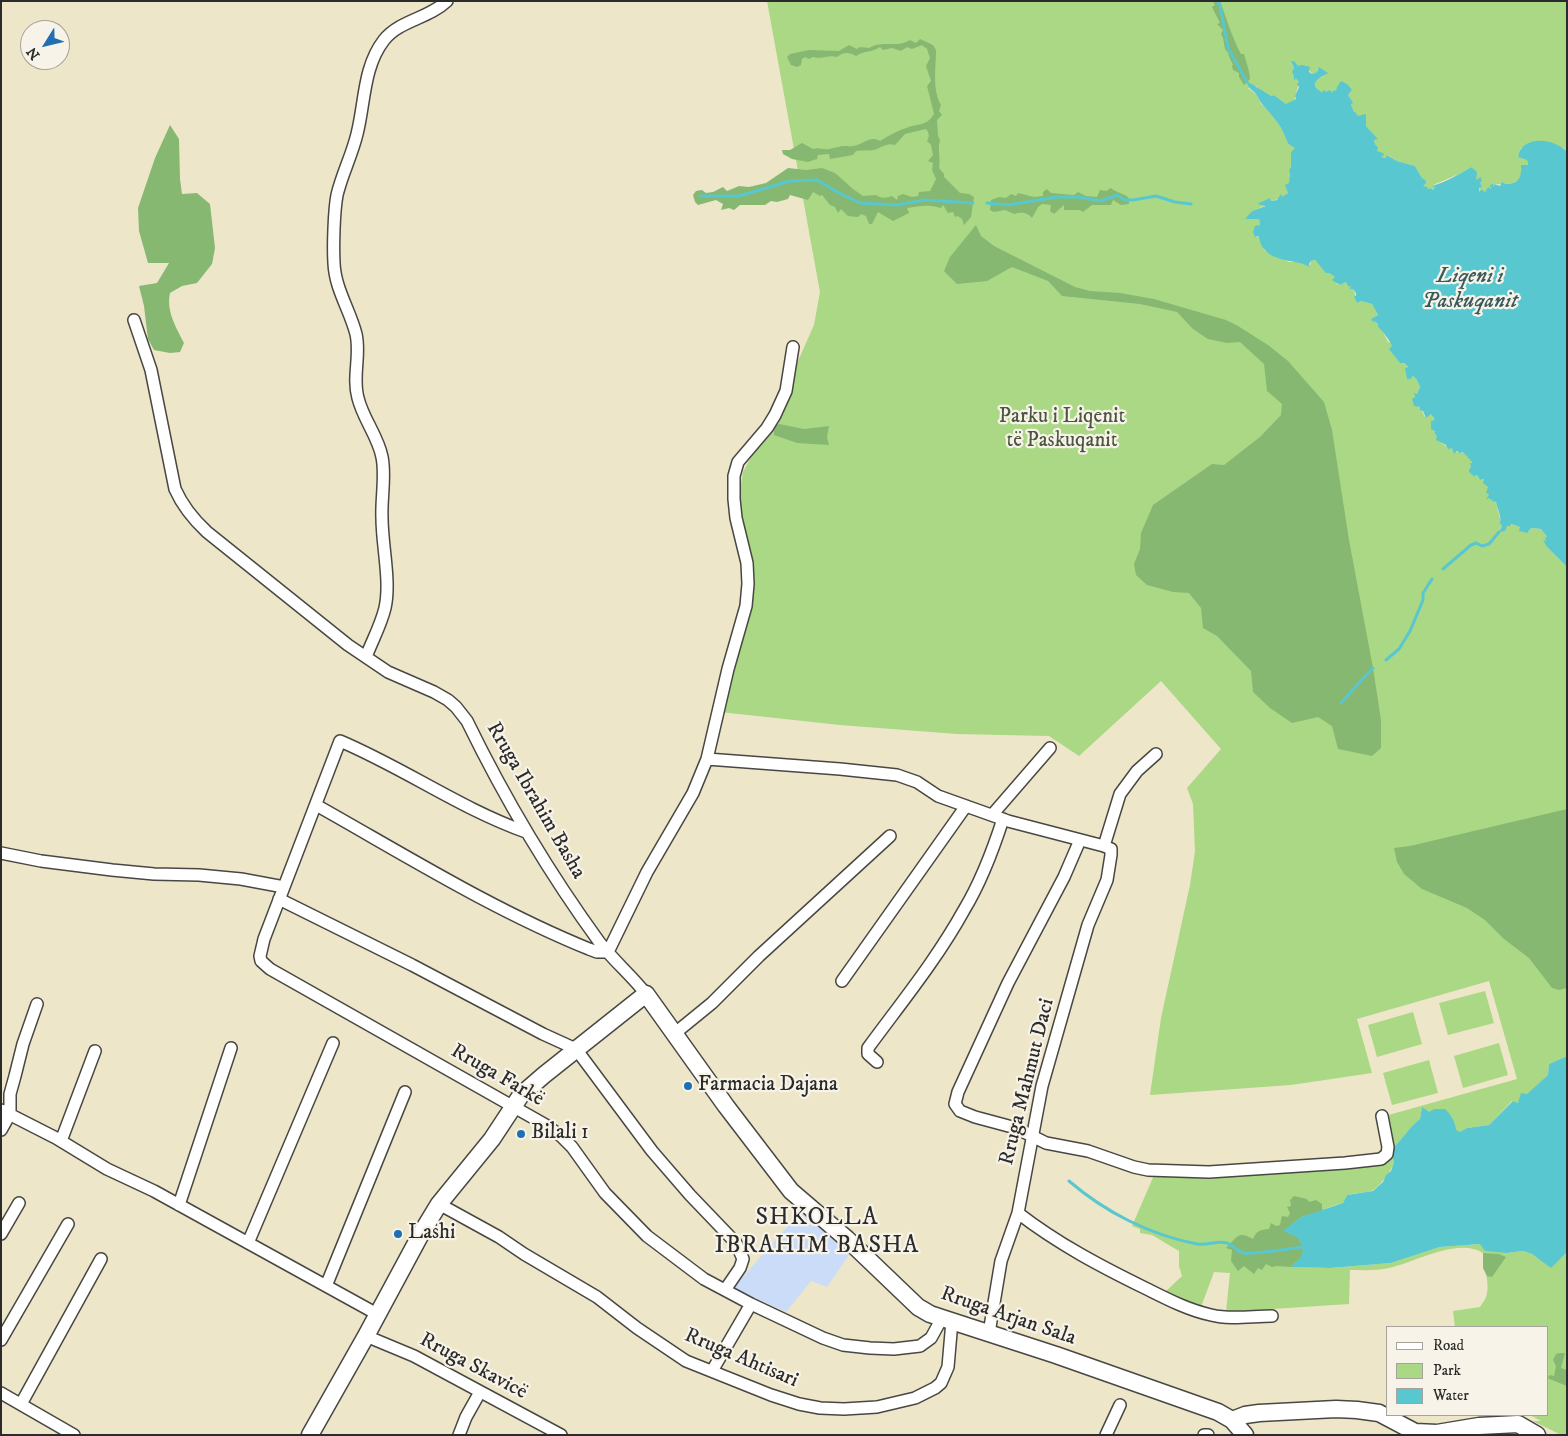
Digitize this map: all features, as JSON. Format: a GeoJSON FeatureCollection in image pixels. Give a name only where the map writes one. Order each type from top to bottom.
{"type":"FeatureCollection","features":[{"type":"Feature","properties":{"kind":"street"},"geometry":{"type":"LineString","coordinates":[[366,657],[382,619],[387,593],[382,519],[383,460],[358,397],[355,382],[358,349],[356,335],[336,280],[334,263],[337,197],[357,134],[369,70],[376,53],[383,41],[392,32],[432,14],[447,1]]}},
{"type":"Feature","properties":{"kind":"street","name":"Rruga Ibrahim Basha"},"geometry":{"type":"LineString","coordinates":[[134,320],[151,370],[175,489],[191,517],[207,532],[366,657],[388,672],[434,692],[456,707],[467,721],[526,832],[571,901],[608,952],[646,994]]}},
{"type":"Feature","properties":{"kind":"street"},"geometry":{"type":"LineString","coordinates":[[316,805],[458,886],[530,923],[597,952],[608,952],[647,872],[693,793],[707,759],[728,669],[746,606],[747,562],[736,518],[734,476],[742,457],[767,428],[775,415],[786,391],[793,347]]}},
{"type":"Feature","properties":{"kind":"street","name":"Rruga Farkë"},"geometry":{"type":"LineString","coordinates":[[526,832],[498,822],[389,764],[340,741],[261,949],[260,956],[264,965],[304,990],[544,1124],[572,1148],[605,1193],[647,1236],[692,1271],[750,1304],[823,1338],[843,1344],[870,1348],[894,1349],[920,1346],[931,1338],[947,1320]]}},
{"type":"Feature","properties":{"kind":"street"},"geometry":{"type":"LineString","coordinates":[[992,815],[1050,748]]}},
{"type":"Feature","properties":{"kind":"street"},"geometry":{"type":"LineString","coordinates":[[707,759],[897,775],[917,782],[938,796],[992,815],[1104,846],[1120,794],[1137,771],[1156,754]]}},
{"type":"Feature","properties":{"kind":"street"},"geometry":{"type":"LineString","coordinates":[[842,981],[966,806]]}},
{"type":"Feature","properties":{"kind":"street"},"geometry":{"type":"LineString","coordinates":[[878,1062],[868,1054],[868,1048],[936,955],[965,909],[990,858],[1004,819]]}},
{"type":"Feature","properties":{"kind":"street"},"geometry":{"type":"LineString","coordinates":[[674,1034],[712,1003],[759,956],[890,836]]}},
{"type":"Feature","properties":{"kind":"street"},"geometry":{"type":"LineString","coordinates":[[1080,840],[1064,877],[1008,982],[958,1092],[956,1104],[960,1111],[975,1118],[1016,1128],[1046,1143],[1088,1151],[1148,1170],[1208,1172],[1381,1159],[1387,1154],[1388,1147],[1382,1116]]}},
{"type":"Feature","properties":{"kind":"street","name":"Rruga Mahmut Daci"},"geometry":{"type":"LineString","coordinates":[[989,1333],[1001,1261],[1018,1213],[1042,1086],[1088,925],[1107,880],[1111,854],[1110,848],[1104,846]]}},
{"type":"Feature","properties":{"kind":"street"},"geometry":{"type":"LineString","coordinates":[[1,853],[112,870],[154,874],[198,875],[284,887]]}},
{"type":"Feature","properties":{"kind":"street"},"geometry":{"type":"LineString","coordinates":[[279,899],[576,1049],[652,1151],[736,1243],[743,1259],[740,1268],[725,1290]]}},
{"type":"Feature","properties":{"kind":"street"},"geometry":{"type":"LineString","coordinates":[[310,1435],[366,1336],[405,1261],[439,1204],[492,1140],[521,1095],[646,994]]}},
{"type":"Feature","properties":{"kind":"street","name":"Rruga Arjan Sala"},"geometry":{"type":"LineString","coordinates":[[646,994],[731,1113],[791,1191],[847,1238],[907,1298],[930,1314],[1218,1412],[1232,1420],[1245,1434]]}},
{"type":"Feature","properties":{"kind":"street"},"geometry":{"type":"LineString","coordinates":[[1,1130],[23,1044],[37,1004]]}},
{"type":"Feature","properties":{"kind":"street"},"geometry":{"type":"LineString","coordinates":[[248,1243],[333,1043]]}},
{"type":"Feature","properties":{"kind":"street"},"geometry":{"type":"LineString","coordinates":[[179,1205],[231,1048]]}},
{"type":"Feature","properties":{"kind":"street"},"geometry":{"type":"LineString","coordinates":[[61,1141],[95,1051]]}},
{"type":"Feature","properties":{"kind":"street"},"geometry":{"type":"LineString","coordinates":[[326,1286],[405,1092]]}},
{"type":"Feature","properties":{"kind":"street"},"geometry":{"type":"LineString","coordinates":[[6,1112],[61,1141],[107,1169],[179,1205],[377,1314]]}},
{"type":"Feature","properties":{"kind":"street"},"geometry":{"type":"LineString","coordinates":[[1,1234],[19,1203]]}},
{"type":"Feature","properties":{"kind":"street","name":"Rruga Ahtisari"},"geometry":{"type":"LineString","coordinates":[[439,1204],[499,1237],[597,1297],[637,1328],[686,1361],[771,1395],[799,1404],[820,1408],[852,1409],[877,1407],[899,1403],[928,1392],[941,1383],[948,1367],[947,1320]]}},
{"type":"Feature","properties":{"kind":"street"},"geometry":{"type":"LineString","coordinates":[[1018,1213],[1045,1234],[1077,1252],[1128,1280],[1196,1311],[1212,1316],[1272,1316]]}},
{"type":"Feature","properties":{"kind":"street"},"geometry":{"type":"LineString","coordinates":[[1,1340],[68,1224]]}},
{"type":"Feature","properties":{"kind":"street"},"geometry":{"type":"LineString","coordinates":[[21,1404],[101,1259]]}},
{"type":"Feature","properties":{"kind":"street"},"geometry":{"type":"LineString","coordinates":[[712,1371],[750,1304]]}},
{"type":"Feature","properties":{"kind":"street","name":"Rruga Skavicë"},"geometry":{"type":"LineString","coordinates":[[366,1336],[414,1356],[561,1435]]}},
{"type":"Feature","properties":{"kind":"street"},"geometry":{"type":"LineString","coordinates":[[459,1435],[466,1417],[480,1392]]}},
{"type":"Feature","properties":{"kind":"street"},"geometry":{"type":"LineString","coordinates":[[1,1393],[74,1435]]}},
{"type":"Feature","properties":{"kind":"street"},"geometry":{"type":"LineString","coordinates":[[1106,1435],[1120,1405]]}},
{"type":"Feature","properties":{"kind":"street"},"geometry":{"type":"LineString","coordinates":[[1232,1420],[1245,1415],[1336,1409],[1379,1412],[1386,1416]]}},
{"type":"Feature","properties":{"kind":"street"},"geometry":{"type":"LineString","coordinates":[[1245,1434],[1252,1425],[1278,1413]]}},
{"type":"Feature","properties":{"kind":"street"},"geometry":{"type":"LineString","coordinates":[[1386,1416],[1415,1432],[1437,1433],[1478,1426],[1518,1424],[1537,1435]]}},
{"type":"Feature","properties":{"kind":"shaded area"},"geometry":{"type":"Polygon","coordinates":[[[802,1210],[851,1252],[827,1287],[811,1281],[786,1312],[733,1288],[802,1210]]]}},
{"type":"Feature","properties":{"kind":"green space","name":"Parku i Liqenit të Paskuqanit"},"geometry":{"type":"Polygon","coordinates":[[[767,1],[1567,1],[1567,152],[1563,148],[1521,148],[1518,156],[1527,160],[1528,166],[1521,168],[1520,178],[1513,183],[1494,184],[1493,187],[1488,188],[1485,192],[1482,189],[1479,193],[1482,180],[1481,178],[1476,181],[1476,174],[1471,167],[1433,185],[1435,187],[1433,190],[1431,188],[1428,189],[1423,187],[1422,178],[1415,166],[1397,161],[1388,155],[1386,158],[1381,157],[1381,153],[1376,151],[1378,147],[1374,140],[1377,138],[1366,126],[1363,116],[1357,116],[1353,109],[1348,95],[1352,90],[1334,93],[1322,92],[1318,90],[1315,84],[1319,78],[1324,76],[1318,68],[1317,72],[1312,74],[1308,68],[1298,66],[1291,61],[1299,82],[1294,101],[1287,105],[1274,95],[1264,93],[1256,86],[1248,88],[1256,94],[1261,104],[1270,111],[1285,134],[1288,144],[1296,148],[1291,152],[1291,171],[1289,171],[1291,179],[1287,189],[1288,193],[1282,198],[1271,201],[1270,198],[1259,204],[1267,205],[1252,211],[1246,219],[1259,219],[1260,225],[1255,234],[1264,250],[1289,262],[1302,262],[1310,266],[1311,261],[1315,260],[1322,268],[1335,277],[1337,284],[1340,285],[1346,282],[1352,287],[1357,303],[1361,301],[1372,304],[1378,315],[1372,319],[1378,324],[1388,342],[1391,343],[1397,359],[1406,365],[1411,377],[1413,376],[1417,380],[1420,387],[1417,394],[1415,393],[1414,405],[1420,407],[1425,417],[1431,414],[1434,418],[1431,429],[1435,430],[1437,440],[1452,448],[1455,452],[1465,453],[1472,461],[1469,469],[1480,480],[1484,479],[1488,487],[1489,498],[1493,499],[1496,503],[1502,526],[1499,531],[1510,524],[1520,527],[1528,533],[1532,528],[1541,529],[1547,537],[1547,547],[1567,567],[1567,1056],[1549,1064],[1548,1075],[1518,1103],[1512,1101],[1489,1125],[1467,1128],[1461,1132],[1456,1131],[1422,1108],[1420,1119],[1391,1150],[1394,1162],[1384,1179],[1374,1190],[1347,1195],[1343,1203],[1322,1211],[1292,1267],[1330,1268],[1391,1263],[1440,1247],[1480,1244],[1507,1253],[1523,1251],[1532,1254],[1551,1267],[1567,1252],[1567,1435],[1561,1435],[1533,1421],[1541,1421],[1532,1416],[1548,1416],[1548,1326],[1455,1326],[1453,1311],[1480,1307],[1486,1298],[1487,1281],[1483,1253],[1473,1249],[1449,1249],[1384,1269],[1350,1270],[1349,1304],[1226,1312],[1230,1273],[1214,1272],[1201,1307],[1164,1293],[1182,1276],[1179,1266],[1179,1251],[1152,1235],[1140,1233],[1140,1229],[1132,1226],[1155,1173],[1384,1162],[1385,1116],[1517,1079],[1489,981],[1357,1019],[1372,1073],[1291,1085],[1150,1095],[1161,1018],[1190,885],[1195,851],[1193,804],[1187,788],[1221,749],[1161,681],[1079,756],[1049,736],[957,734],[840,725],[720,712],[749,608],[738,504],[743,472],[787,391],[790,379],[814,325],[820,292],[767,1]]]}},
{"type":"Feature","properties":{"kind":"green space"},"geometry":{"type":"Polygon","coordinates":[[[1213,1],[1220,1],[1235,41],[1241,54],[1244,54],[1250,79],[1244,85],[1239,77],[1239,73],[1233,70],[1229,54],[1225,49],[1221,34],[1223,30],[1217,24],[1220,23],[1212,7],[1215,5],[1213,1]]]}},
{"type":"Feature","properties":{"kind":"green space"},"geometry":{"type":"Polygon","coordinates":[[[920,39],[933,45],[936,50],[935,85],[941,105],[939,111],[942,115],[937,120],[940,140],[939,168],[944,177],[960,193],[969,194],[974,197],[971,217],[964,225],[962,219],[958,216],[955,217],[953,212],[948,213],[943,205],[941,208],[920,206],[907,208],[909,213],[893,221],[878,212],[872,224],[869,224],[866,216],[861,214],[858,217],[848,216],[841,209],[838,213],[835,207],[830,205],[822,195],[820,196],[813,192],[808,200],[790,195],[788,199],[777,202],[771,201],[765,205],[740,205],[734,210],[729,208],[721,210],[723,204],[716,200],[698,205],[695,202],[693,195],[696,191],[713,192],[723,187],[727,191],[739,186],[749,187],[766,183],[788,168],[806,170],[822,168],[835,173],[863,196],[876,195],[884,198],[892,196],[897,200],[898,196],[903,194],[912,197],[918,196],[919,192],[930,191],[936,179],[932,170],[933,163],[928,161],[933,155],[931,145],[927,141],[929,135],[926,129],[905,134],[895,145],[887,145],[874,150],[856,151],[853,155],[830,159],[829,154],[818,155],[817,159],[808,162],[792,159],[783,154],[782,150],[790,150],[802,143],[813,149],[827,149],[857,145],[873,139],[880,141],[910,126],[925,123],[934,114],[927,86],[931,81],[926,66],[930,58],[927,49],[922,45],[912,49],[907,47],[901,51],[892,48],[883,50],[880,47],[856,56],[846,53],[837,57],[813,57],[809,59],[805,57],[802,59],[801,65],[797,67],[791,65],[787,57],[790,54],[809,50],[839,51],[849,45],[857,49],[860,47],[869,48],[879,44],[900,44],[910,40],[916,43],[920,39]]]}},
{"type":"Feature","properties":{"kind":"green space"},"geometry":{"type":"Polygon","coordinates":[[[170,125],[179,139],[182,194],[197,193],[210,204],[215,248],[212,264],[197,283],[182,286],[170,293],[169,306],[175,325],[184,343],[180,352],[170,353],[154,350],[148,339],[144,306],[139,286],[157,283],[169,263],[148,263],[139,231],[138,208],[155,158],[170,125]]]}},
{"type":"Feature","properties":{"kind":"green space"},"geometry":{"type":"Polygon","coordinates":[[[1111,188],[1129,198],[1129,204],[1121,205],[1113,200],[1111,205],[1092,205],[1083,212],[1080,210],[1064,210],[1064,205],[1054,214],[1050,211],[1051,205],[1042,204],[1038,207],[1032,218],[1024,213],[1014,214],[1005,210],[994,212],[990,210],[991,200],[999,197],[1006,198],[1011,194],[1016,196],[1018,193],[1034,197],[1043,196],[1043,192],[1047,189],[1051,193],[1074,195],[1078,192],[1086,196],[1097,197],[1100,190],[1106,191],[1111,188]]]}},
{"type":"Feature","properties":{"kind":"green space"},"geometry":{"type":"Polygon","coordinates":[[[976,225],[981,236],[994,246],[1075,287],[1090,291],[1120,293],[1154,299],[1226,320],[1238,326],[1268,345],[1288,361],[1324,402],[1332,430],[1349,540],[1381,720],[1381,748],[1372,756],[1338,749],[1332,726],[1318,717],[1292,723],[1270,708],[1253,692],[1251,671],[1217,636],[1203,628],[1201,608],[1189,593],[1173,592],[1147,585],[1136,575],[1134,564],[1140,549],[1141,533],[1153,505],[1212,464],[1224,465],[1260,437],[1281,415],[1282,404],[1267,391],[1264,364],[1240,342],[1227,343],[1208,339],[1193,329],[1177,312],[1140,304],[1062,296],[1048,281],[1012,267],[987,281],[957,284],[944,271],[950,257],[976,225]]]}},
{"type":"Feature","properties":{"kind":"green space"},"geometry":{"type":"Polygon","coordinates":[[[779,424],[804,429],[829,426],[827,437],[829,445],[797,443],[774,435],[774,426],[779,424]]]}},
{"type":"Feature","properties":{"kind":"green space"},"geometry":{"type":"Polygon","coordinates":[[[1567,809],[1567,988],[1559,990],[1552,988],[1529,958],[1504,939],[1485,920],[1467,908],[1422,889],[1404,874],[1397,862],[1394,848],[1410,846],[1567,809]]]}},
{"type":"Feature","properties":{"kind":"green space"},"geometry":{"type":"Polygon","coordinates":[[[1485,991],[1494,1023],[1448,1035],[1439,1003],[1485,991]]]}},
{"type":"Feature","properties":{"kind":"green space"},"geometry":{"type":"Polygon","coordinates":[[[1413,1012],[1422,1044],[1377,1057],[1368,1025],[1413,1012]]]}},
{"type":"Feature","properties":{"kind":"green space"},"geometry":{"type":"Polygon","coordinates":[[[1499,1043],[1508,1075],[1463,1088],[1454,1056],[1499,1043]]]}},
{"type":"Feature","properties":{"kind":"green space"},"geometry":{"type":"Polygon","coordinates":[[[1429,1060],[1438,1093],[1392,1105],[1383,1073],[1429,1060]]]}},
{"type":"Feature","properties":{"kind":"green space"},"geometry":{"type":"Polygon","coordinates":[[[1294,1196],[1307,1199],[1309,1202],[1316,1200],[1322,1204],[1322,1211],[1301,1217],[1284,1231],[1297,1237],[1304,1247],[1302,1257],[1291,1267],[1272,1267],[1266,1264],[1262,1270],[1258,1268],[1254,1274],[1244,1266],[1238,1271],[1231,1261],[1232,1250],[1226,1248],[1238,1236],[1244,1235],[1253,1239],[1259,1231],[1269,1229],[1271,1223],[1276,1226],[1280,1225],[1282,1216],[1288,1217],[1290,1213],[1287,1207],[1291,1206],[1290,1200],[1294,1196]]]}},
{"type":"Feature","properties":{"kind":"green space"},"geometry":{"type":"Polygon","coordinates":[[[1483,1253],[1499,1254],[1506,1257],[1492,1277],[1487,1276],[1483,1268],[1483,1253]]]}},
{"type":"Feature","properties":{"kind":"green space"},"geometry":{"type":"Polygon","coordinates":[[[1565,1353],[1561,1368],[1567,1370],[1567,1386],[1548,1378],[1550,1375],[1554,1376],[1556,1366],[1553,1360],[1556,1354],[1565,1353]]]}},
{"type":"Feature","properties":{"kind":"water","name":"Liqeni i Paskuqanit"},"geometry":{"type":"Polygon","coordinates":[[[1291,61],[1294,61],[1298,66],[1310,67],[1309,72],[1312,74],[1317,72],[1319,67],[1328,73],[1318,79],[1315,84],[1322,92],[1324,90],[1326,92],[1330,90],[1332,93],[1334,90],[1336,91],[1341,81],[1347,84],[1352,90],[1348,95],[1353,103],[1351,104],[1354,112],[1358,116],[1366,114],[1366,126],[1378,139],[1374,140],[1378,147],[1377,151],[1384,155],[1381,157],[1386,158],[1387,155],[1397,161],[1415,166],[1426,181],[1423,186],[1428,189],[1431,188],[1433,190],[1435,187],[1432,186],[1447,181],[1471,167],[1477,172],[1476,180],[1481,177],[1482,181],[1480,183],[1482,187],[1479,188],[1479,192],[1482,189],[1485,192],[1488,187],[1491,189],[1490,185],[1493,184],[1494,187],[1494,184],[1500,186],[1502,182],[1505,184],[1514,183],[1519,179],[1521,165],[1528,165],[1527,160],[1518,157],[1520,151],[1531,142],[1544,141],[1557,145],[1567,152],[1567,567],[1547,547],[1543,540],[1546,541],[1545,538],[1547,537],[1541,529],[1532,528],[1528,533],[1519,531],[1520,527],[1511,524],[1507,526],[1505,531],[1499,532],[1502,526],[1499,512],[1496,502],[1492,501],[1493,499],[1489,498],[1486,500],[1489,494],[1486,493],[1488,487],[1483,483],[1484,479],[1480,480],[1477,475],[1475,477],[1469,472],[1470,463],[1472,462],[1464,453],[1461,452],[1461,454],[1457,451],[1454,454],[1452,448],[1448,449],[1446,445],[1436,440],[1437,436],[1434,432],[1436,432],[1431,429],[1431,421],[1434,418],[1431,414],[1426,418],[1420,407],[1414,406],[1412,399],[1415,397],[1414,393],[1417,394],[1420,387],[1413,376],[1407,379],[1405,368],[1408,367],[1404,363],[1400,363],[1389,349],[1392,346],[1390,341],[1378,327],[1378,324],[1371,319],[1378,315],[1372,304],[1361,301],[1357,303],[1354,296],[1356,296],[1356,293],[1353,289],[1350,289],[1351,286],[1349,287],[1346,282],[1340,285],[1332,280],[1335,277],[1326,273],[1315,260],[1311,261],[1310,267],[1270,254],[1264,249],[1258,236],[1255,237],[1253,232],[1255,226],[1260,225],[1259,219],[1245,219],[1252,211],[1266,206],[1257,204],[1270,198],[1271,201],[1277,200],[1281,194],[1282,197],[1288,193],[1285,185],[1289,183],[1291,152],[1295,148],[1288,144],[1277,122],[1256,94],[1249,88],[1247,82],[1272,96],[1274,95],[1286,104],[1296,99],[1295,96],[1299,87],[1297,84],[1299,82],[1296,78],[1294,81],[1292,72],[1294,68],[1291,61]]]}},
{"type":"Feature","properties":{"kind":"water"},"geometry":{"type":"Polygon","coordinates":[[[1567,1056],[1567,1252],[1551,1268],[1532,1254],[1523,1251],[1507,1253],[1485,1251],[1480,1244],[1440,1247],[1391,1263],[1330,1268],[1291,1267],[1301,1257],[1304,1247],[1297,1237],[1283,1231],[1301,1217],[1343,1203],[1347,1195],[1373,1191],[1391,1171],[1394,1162],[1391,1150],[1420,1119],[1422,1107],[1429,1112],[1434,1109],[1445,1109],[1452,1118],[1456,1130],[1460,1132],[1467,1128],[1489,1125],[1513,1101],[1518,1103],[1521,1093],[1527,1094],[1548,1075],[1549,1064],[1567,1056]]]}},
{"type":"Feature","properties":{"kind":"waterway"},"geometry":{"type":"LineString","coordinates":[[1217,1],[1220,5],[1228,48],[1247,82]]}},
{"type":"Feature","properties":{"kind":"waterway"},"geometry":{"type":"LineString","coordinates":[[700,196],[739,196],[790,181],[817,180],[860,203],[896,205],[925,200],[973,203]]}},
{"type":"Feature","properties":{"kind":"waterway"},"geometry":{"type":"LineString","coordinates":[[987,203],[1008,205],[1057,197],[1079,197],[1100,201],[1117,195],[1125,200],[1156,196],[1175,202],[1191,204]]}},
{"type":"Feature","properties":{"kind":"waterway"},"geometry":{"type":"LineString","coordinates":[[1443,569],[1471,545],[1476,543],[1482,546],[1489,544],[1499,532]]}},
{"type":"Feature","properties":{"kind":"waterway"},"geometry":{"type":"LineString","coordinates":[[1386,660],[1399,649],[1410,631],[1423,600],[1423,593],[1432,579]]}},
{"type":"Feature","properties":{"kind":"waterway"},"geometry":{"type":"LineString","coordinates":[[1341,703],[1373,668]]}},
{"type":"Feature","properties":{"kind":"waterway"},"geometry":{"type":"LineString","coordinates":[[1069,1181],[1098,1203],[1129,1221],[1179,1240],[1201,1244],[1223,1242],[1243,1253],[1304,1247]]}},
{"type":"Feature","properties":{"kind":"place","name":"Farmacia Dajana"},"geometry":{"type":"Point","coordinates":[688,1086]}},
{"type":"Feature","properties":{"kind":"place","name":"Bilali 1"},"geometry":{"type":"Point","coordinates":[521,1134]}},
{"type":"Feature","properties":{"kind":"place","name":"Lashi"},"geometry":{"type":"Point","coordinates":[398,1234]}},
{"type":"Feature","properties":{"kind":"district","name":"SHKOLLA IBRAHIM BASHA"},"geometry":{"type":"Point","coordinates":[817,1233]}}]}
